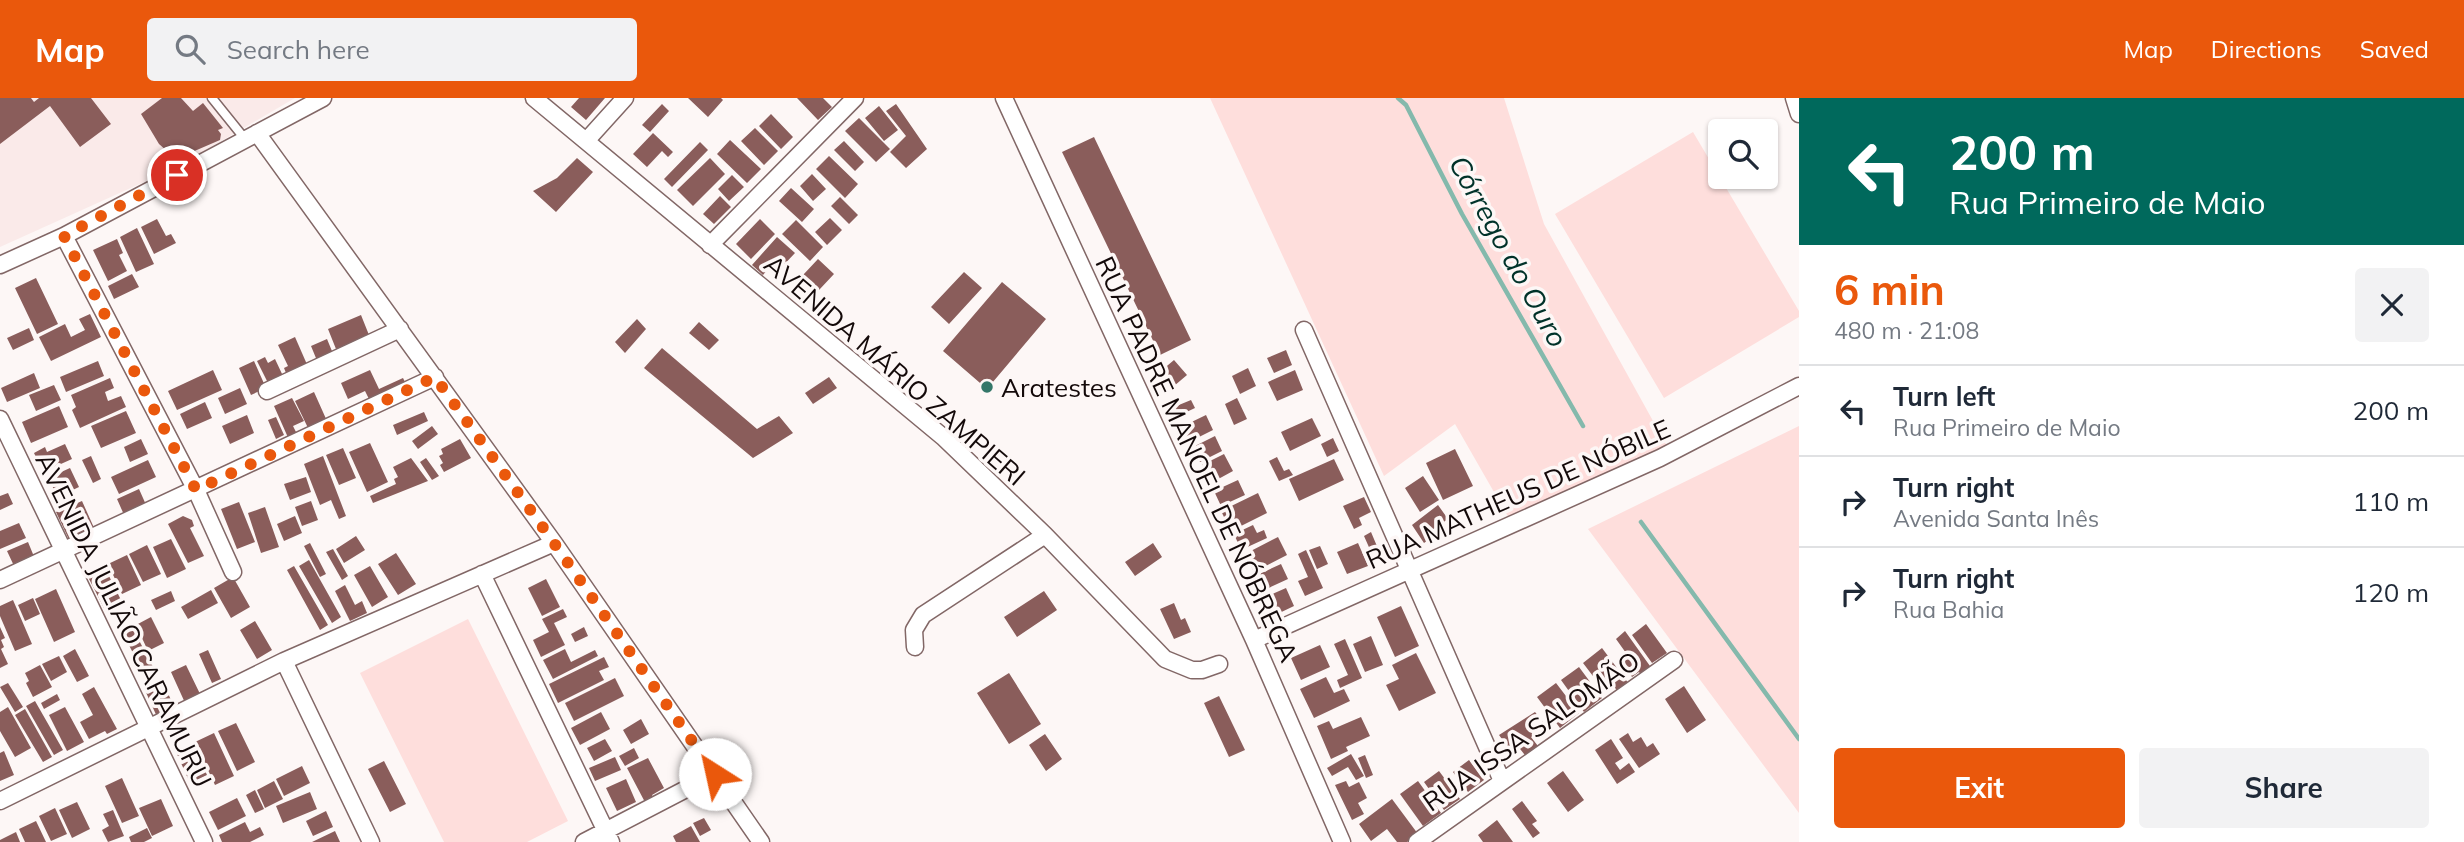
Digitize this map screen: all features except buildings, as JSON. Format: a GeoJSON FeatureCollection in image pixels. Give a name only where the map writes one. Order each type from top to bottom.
{"type":"FeatureCollection","features":[{"type":"Feature","properties":{"kind":"street"},"geometry":{"type":"LineString","coordinates":[[0,265],[64,236],[323,98]]}},
{"type":"Feature","properties":{"kind":"street","name":"AVENIDA MÁRIO ZAMPIERI"},"geometry":{"type":"LineString","coordinates":[[534,98],[943,437],[1045,535],[1165,659],[1192,670],[1202,670],[1219,664]]}},
{"type":"Feature","properties":{"kind":"street"},"geometry":{"type":"LineString","coordinates":[[587,140],[625,98]]}},
{"type":"Feature","properties":{"kind":"street"},"geometry":{"type":"LineString","coordinates":[[710,245],[855,98]]}},
{"type":"Feature","properties":{"kind":"street","name":"RUA PADRE MANOEL DE NÓBREGA"},"geometry":{"type":"LineString","coordinates":[[1004,98],[1254,640],[1342,842]]}},
{"type":"Feature","properties":{"kind":"street"},"geometry":{"type":"LineString","coordinates":[[1794,98],[1799,114]]}},
{"type":"Feature","properties":{"kind":"street"},"geometry":{"type":"LineString","coordinates":[[251,136],[435,377],[554,543],[761,842]]}},
{"type":"Feature","properties":{"kind":"street"},"geometry":{"type":"LineString","coordinates":[[64,236],[196,490],[233,572]]}},
{"type":"Feature","properties":{"kind":"street"},"geometry":{"type":"LineString","coordinates":[[267,391],[400,329]]}},
{"type":"Feature","properties":{"kind":"street"},"geometry":{"type":"LineString","coordinates":[[1304,330],[1502,781]]}},
{"type":"Feature","properties":{"kind":"street"},"geometry":{"type":"LineString","coordinates":[[0,580],[435,377]]}},
{"type":"Feature","properties":{"kind":"street","name":"RUA MATHEUS DE NÓBILE"},"geometry":{"type":"LineString","coordinates":[[1254,640],[1660,458],[1799,386]]}},
{"type":"Feature","properties":{"kind":"street","name":"AVENIDA JULIÃO CARAMURU"},"geometry":{"type":"LineString","coordinates":[[0,419],[204,842]]}},
{"type":"Feature","properties":{"kind":"street"},"geometry":{"type":"LineString","coordinates":[[915,647],[914,630],[923,615],[1045,535]]}},
{"type":"Feature","properties":{"kind":"street"},"geometry":{"type":"LineString","coordinates":[[0,801],[284,661],[554,543]]}},
{"type":"Feature","properties":{"kind":"street"},"geometry":{"type":"LineString","coordinates":[[482,574],[608,837]]}},
{"type":"Feature","properties":{"kind":"street","name":"RUA ISSA SALOMÃO"},"geometry":{"type":"LineString","coordinates":[[1417,842],[1674,660]]}},
{"type":"Feature","properties":{"kind":"street"},"geometry":{"type":"LineString","coordinates":[[284,661],[370,842]]}},
{"type":"Feature","properties":{"kind":"street"},"geometry":{"type":"LineString","coordinates":[[584,842],[608,837],[715,774]]}},
{"type":"Feature","properties":{"kind":"lane"},"geometry":{"type":"LineString","coordinates":[[212,98],[251,136]]}},
{"type":"Feature","properties":{"kind":"shaded area"},"geometry":{"type":"Polygon","coordinates":[[[0,98],[295,98],[175,168],[0,247],[0,98]]]}},
{"type":"Feature","properties":{"kind":"shaded area"},"geometry":{"type":"Polygon","coordinates":[[[1210,98],[1504,98],[1544,224],[1668,448],[1510,520],[1455,424],[1384,476],[1210,98]]]}},
{"type":"Feature","properties":{"kind":"shaded area"},"geometry":{"type":"Polygon","coordinates":[[[1693,132],[1708,157],[1708,189],[1727,189],[1799,311],[1799,317],[1664,398],[1555,214],[1693,132]]]}},
{"type":"Feature","properties":{"kind":"shaded area"},"geometry":{"type":"Polygon","coordinates":[[[1799,426],[1799,813],[1588,529],[1799,426]]]}},
{"type":"Feature","properties":{"kind":"shaded area"},"geometry":{"type":"Polygon","coordinates":[[[468,619],[568,821],[527,842],[444,842],[360,673],[468,619]]]}},
{"type":"Feature","properties":{"kind":"waterway","name":"Córrego do Ouro"},"geometry":{"type":"LineString","coordinates":[[1398,98],[1406,105],[1462,214],[1583,426]]}},
{"type":"Feature","properties":{"kind":"waterway","name":"Córrego do Ouro"},"geometry":{"type":"LineString","coordinates":[[1641,522],[1799,739]]}},
{"type":"Feature","properties":{"kind":"place","name":"Aratestes"},"geometry":{"type":"Point","coordinates":[987,387]}},
{"type":"Feature","properties":{"kind":"route"},"geometry":{"type":"LineString","coordinates":[[177,175],[64,236],[196,490],[435,377],[715,774]]}}]}
